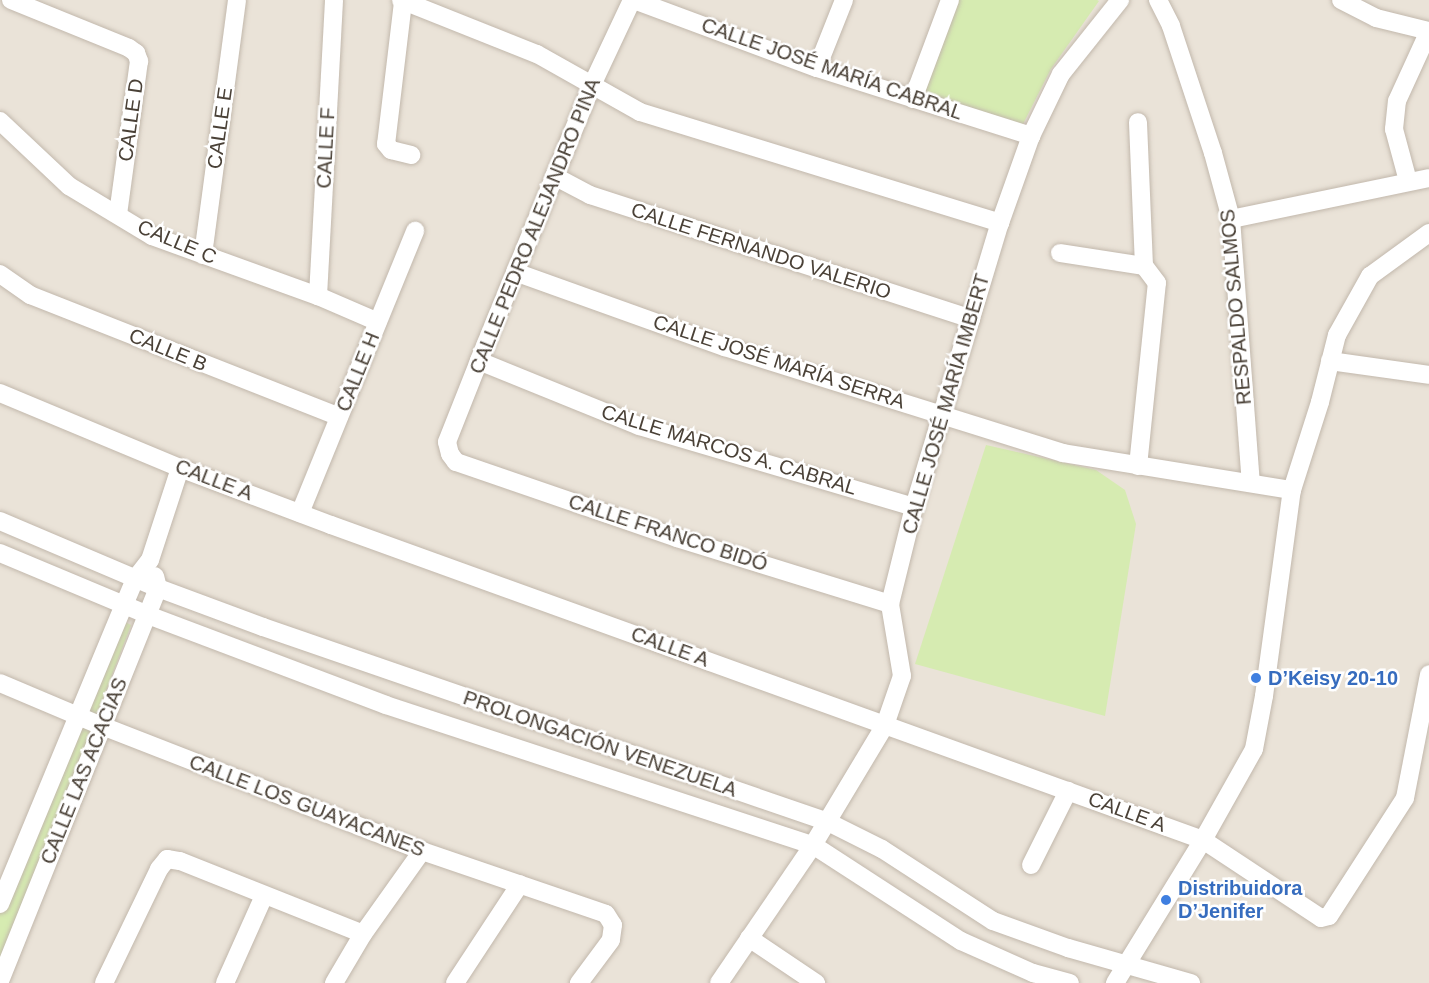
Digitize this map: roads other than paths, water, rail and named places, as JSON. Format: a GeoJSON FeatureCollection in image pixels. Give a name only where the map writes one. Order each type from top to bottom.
{"type":"FeatureCollection","features":[{"type":"Feature","properties":{"kind":"street","name":"CALLE D"},"geometry":{"type":"LineString","coordinates":[[11,0],[129,48],[136,53],[139,61],[118,215]]}},
{"type":"Feature","properties":{"kind":"street","name":"CALLE E"},"geometry":{"type":"LineString","coordinates":[[203,255],[237,0]]}},
{"type":"Feature","properties":{"kind":"street","name":"CALLE F"},"geometry":{"type":"LineString","coordinates":[[318,296],[334,0]]}},
{"type":"Feature","properties":{"kind":"street","name":"CALLE JOSÉ MARÍA CABRAL"},"geometry":{"type":"LineString","coordinates":[[633,0],[817,68],[1031,136]]}},
{"type":"Feature","properties":{"kind":"street","name":"CALLE PEDRO ALEJANDRO PINA"},"geometry":{"type":"LineString","coordinates":[[450,454],[447,442],[479,361],[592,85],[633,0]]}},
{"type":"Feature","properties":{"kind":"street"},"geometry":{"type":"LineString","coordinates":[[817,68],[844,0]]}},
{"type":"Feature","properties":{"kind":"street"},"geometry":{"type":"LineString","coordinates":[[913,99],[950,0]]}},
{"type":"Feature","properties":{"kind":"street","name":"RESPALDO SALMOS"},"geometry":{"type":"LineString","coordinates":[[1158,0],[1171,26],[1203,121],[1231,219],[1251,482]]}},
{"type":"Feature","properties":{"kind":"street"},"geometry":{"type":"LineString","coordinates":[[1341,0],[1376,18],[1429,31],[1396,101],[1394,129],[1407,181]]}},
{"type":"Feature","properties":{"kind":"street"},"geometry":{"type":"LineString","coordinates":[[411,155],[391,150],[386,144],[402,1],[537,54],[640,112],[1000,223]]}},
{"type":"Feature","properties":{"kind":"street","name":"CALLE JOSÉ MARÍA IMBERT"},"geometry":{"type":"LineString","coordinates":[[719,983],[828,822],[885,725],[902,676],[890,604],[914,507],[1000,223],[1031,136],[1061,74],[1112,3]]}},
{"type":"Feature","properties":{"kind":"street","name":"CALLE C"},"geometry":{"type":"LineString","coordinates":[[0,121],[69,186],[152,236],[318,296],[378,322]]}},
{"type":"Feature","properties":{"kind":"street"},"geometry":{"type":"LineString","coordinates":[[1138,122],[1144,266],[1157,283],[1138,466]]}},
{"type":"Feature","properties":{"kind":"street","name":"CALLE FERNANDO VALERIO"},"geometry":{"type":"LineString","coordinates":[[554,176],[590,195],[971,319]]}},
{"type":"Feature","properties":{"kind":"street"},"geometry":{"type":"LineString","coordinates":[[1231,219],[1429,178]]}},
{"type":"Feature","properties":{"kind":"street","name":"CALLE H"},"geometry":{"type":"LineString","coordinates":[[300,513],[416,231]]}},
{"type":"Feature","properties":{"kind":"street"},"geometry":{"type":"LineString","coordinates":[[1115,983],[1203,840],[1254,749],[1264,696],[1292,490],[1320,402],[1337,335],[1370,276],[1427,240]]}},
{"type":"Feature","properties":{"kind":"street"},"geometry":{"type":"LineString","coordinates":[[1060,253],[1144,266]]}},
{"type":"Feature","properties":{"kind":"street","name":"CALLE JOSÉ MARÍA SERRA"},"geometry":{"type":"LineString","coordinates":[[515,272],[725,347],[1063,453],[1292,490]]}},
{"type":"Feature","properties":{"kind":"street","name":"CALLE B"},"geometry":{"type":"LineString","coordinates":[[0,274],[30,295],[339,417]]}},
{"type":"Feature","properties":{"kind":"street","name":"CALLE MARCOS A. CABRAL"},"geometry":{"type":"LineString","coordinates":[[479,361],[639,426],[914,507]]}},
{"type":"Feature","properties":{"kind":"street"},"geometry":{"type":"LineString","coordinates":[[1329,361],[1429,375]]}},
{"type":"Feature","properties":{"kind":"street","name":"CALLE A"},"geometry":{"type":"LineString","coordinates":[[0,393],[180,468],[300,513],[1203,840],[1320,918],[1329,916],[1404,798],[1429,674]]}},
{"type":"Feature","properties":{"kind":"street","name":"CALLE FRANCO BIDÓ"},"geometry":{"type":"LineString","coordinates":[[450,454],[456,462],[654,530],[890,604]]}},
{"type":"Feature","properties":{"kind":"street","name":"CALLE LAS ACACIAS"},"geometry":{"type":"LineString","coordinates":[[0,904],[135,579],[150,560],[180,468]]}},
{"type":"Feature","properties":{"kind":"street","name":"PROLONGACIÓN VENEZUELA"},"geometry":{"type":"LineString","coordinates":[[0,521],[158,588],[633,757],[828,822],[882,849],[993,921],[1125,965],[1191,983]]}},
{"type":"Feature","properties":{"kind":"street","name":"PROLONGACIÓN VENEZUELA"},"geometry":{"type":"LineString","coordinates":[[0,553],[148,615],[386,705],[813,845],[961,941],[1031,978],[1070,983]]}},
{"type":"Feature","properties":{"kind":"street"},"geometry":{"type":"LineString","coordinates":[[150,560],[158,588]]}},
{"type":"Feature","properties":{"kind":"street","name":"CALLE LAS ACACIAS"},"geometry":{"type":"LineString","coordinates":[[0,981],[158,588]]}},
{"type":"Feature","properties":{"kind":"street","name":"CALLE LOS GUAYACANES"},"geometry":{"type":"LineString","coordinates":[[0,683],[102,726],[422,851],[606,914],[613,925],[611,939],[579,983]]}},
{"type":"Feature","properties":{"kind":"street"},"geometry":{"type":"LineString","coordinates":[[1031,865],[1068,791]]}},
{"type":"Feature","properties":{"kind":"street"},"geometry":{"type":"LineString","coordinates":[[334,983],[363,934],[422,851]]}},
{"type":"Feature","properties":{"kind":"street"},"geometry":{"type":"LineString","coordinates":[[104,983],[159,869],[167,859],[180,861],[363,934]]}},
{"type":"Feature","properties":{"kind":"street"},"geometry":{"type":"LineString","coordinates":[[455,983],[520,884]]}},
{"type":"Feature","properties":{"kind":"street"},"geometry":{"type":"LineString","coordinates":[[225,983],[264,896]]}},
{"type":"Feature","properties":{"kind":"street"},"geometry":{"type":"LineString","coordinates":[[750,938],[816,983]]}},
{"type":"Feature","properties":{"kind":"place","name":"D’Keisy 20-10"},"geometry":{"type":"Point","coordinates":[1256,678]}},
{"type":"Feature","properties":{"kind":"place","name":"Distribuidora D’Jenifer"},"geometry":{"type":"Point","coordinates":[1166,900]}}]}
